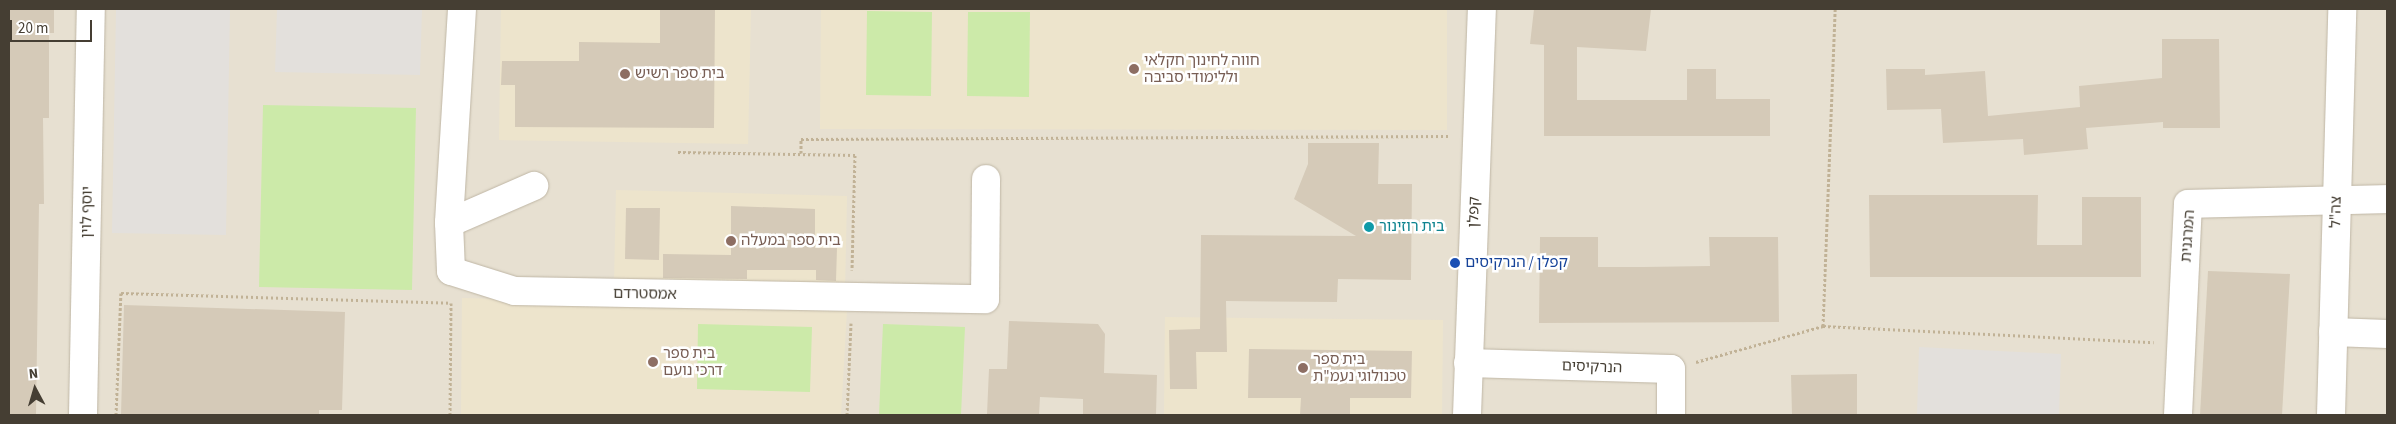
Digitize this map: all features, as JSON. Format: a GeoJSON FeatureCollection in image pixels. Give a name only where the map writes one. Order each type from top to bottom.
{"type":"FeatureCollection","features":[{"type":"Feature","properties":{"kind":"street","name":"יוסף לוין"},"geometry":{"type":"LineString","coordinates":[[83,415],[91,9]]}},
{"type":"Feature","properties":{"kind":"street"},"geometry":{"type":"LineString","coordinates":[[451,271],[449,223],[462,9]]}},
{"type":"Feature","properties":{"kind":"street","name":"קפלן"},"geometry":{"type":"LineString","coordinates":[[1467,415],[1482,9]]}},
{"type":"Feature","properties":{"kind":"street","name":"צה\"ל"},"geometry":{"type":"LineString","coordinates":[[2331,415],[2342,9]]}},
{"type":"Feature","properties":{"kind":"street","name":"אמסטרדם"},"geometry":{"type":"LineString","coordinates":[[451,271],[515,291],[985,299],[986,179]]}},
{"type":"Feature","properties":{"kind":"street"},"geometry":{"type":"LineString","coordinates":[[449,223],[534,186]]}},
{"type":"Feature","properties":{"kind":"street"},"geometry":{"type":"LineString","coordinates":[[2336,201],[2387,199]]}},
{"type":"Feature","properties":{"kind":"street","name":"המרגנית"},"geometry":{"type":"LineString","coordinates":[[2178,415],[2188,204],[2336,201]]}},
{"type":"Feature","properties":{"kind":"street"},"geometry":{"type":"LineString","coordinates":[[2333,332],[2387,334]]}},
{"type":"Feature","properties":{"kind":"street","name":"הנרקיסים"},"geometry":{"type":"LineString","coordinates":[[1468,363],[1671,369]]}},
{"type":"Feature","properties":{"kind":"street"},"geometry":{"type":"LineString","coordinates":[[1671,369],[1671,415]]}},
{"type":"Feature","properties":{"kind":"path"},"geometry":{"type":"LineString","coordinates":[[1823,326],[1835,9]]}},
{"type":"Feature","properties":{"kind":"path"},"geometry":{"type":"LineString","coordinates":[[801,153],[801,139],[1477,136]]}},
{"type":"Feature","properties":{"kind":"path"},"geometry":{"type":"LineString","coordinates":[[678,152],[855,155]]}},
{"type":"Feature","properties":{"kind":"path"},"geometry":{"type":"LineString","coordinates":[[450,415],[451,271]]}},
{"type":"Feature","properties":{"kind":"path"},"geometry":{"type":"LineString","coordinates":[[116,415],[121,293],[451,303]]}},
{"type":"Feature","properties":{"kind":"path"},"geometry":{"type":"LineString","coordinates":[[1671,369],[1823,326],[2181,343]]}},
{"type":"Feature","properties":{"kind":"shaded area"},"geometry":{"type":"Polygon","coordinates":[[[9,9],[2387,9],[2387,415],[9,415],[9,9]]]}},
{"type":"Feature","properties":{"kind":"shaded area"},"geometry":{"type":"Polygon","coordinates":[[[116,9],[230,9],[226,235],[112,233],[116,9]]]}},
{"type":"Feature","properties":{"kind":"shaded area"},"geometry":{"type":"Polygon","coordinates":[[[277,9],[422,9],[420,75],[275,72],[277,9]]]}},
{"type":"Feature","properties":{"kind":"shaded area","name":"בית ספר רשיש"},"geometry":{"type":"Polygon","coordinates":[[[501,9],[751,9],[748,144],[499,140],[501,9]]]}},
{"type":"Feature","properties":{"kind":"shaded area","name":"חווה לחינוך חקלאי וללימודי סביבה"},"geometry":{"type":"Polygon","coordinates":[[[821,9],[1447,9],[1447,130],[820,129],[821,9]]]}},
{"type":"Feature","properties":{"kind":"shaded area","name":"בית ספר במעלה"},"geometry":{"type":"Polygon","coordinates":[[[616,190],[847,196],[845,290],[614,285],[616,190]]]}},
{"type":"Feature","properties":{"kind":"shaded area","name":"בית ספר דרכי נועם"},"geometry":{"type":"Polygon","coordinates":[[[462,298],[847,309],[841,415],[461,415],[462,298]]]}},
{"type":"Feature","properties":{"kind":"shaded area","name":"בית ספר טכנולוגי נעמ\"ת"},"geometry":{"type":"Polygon","coordinates":[[[1165,317],[1443,320],[1442,415],[1164,415],[1165,317]]]}},
{"type":"Feature","properties":{"kind":"shaded area"},"geometry":{"type":"Polygon","coordinates":[[[1919,347],[2061,354],[2059,415],[1917,415],[1919,347]]]}},
{"type":"Feature","properties":{"kind":"green space"},"geometry":{"type":"Polygon","coordinates":[[[867,11],[932,12],[931,96],[866,95],[867,11]]]}},
{"type":"Feature","properties":{"kind":"green space"},"geometry":{"type":"Polygon","coordinates":[[[968,12],[1030,12],[1029,97],[967,96],[968,12]]]}},
{"type":"Feature","properties":{"kind":"green space"},"geometry":{"type":"Polygon","coordinates":[[[263,105],[416,108],[412,290],[259,287],[263,105]]]}},
{"type":"Feature","properties":{"kind":"green space"},"geometry":{"type":"Polygon","coordinates":[[[698,324],[812,327],[810,392],[697,389],[698,324]]]}},
{"type":"Feature","properties":{"kind":"green space"},"geometry":{"type":"Polygon","coordinates":[[[883,324],[965,327],[961,415],[879,415],[883,324]]]}},
{"type":"Feature","properties":{"kind":"building"},"geometry":{"type":"Polygon","coordinates":[[[9,9],[54,9],[54,33],[49,33],[49,118],[43,118],[44,204],[39,204],[36,415],[9,415],[9,9]]]}},
{"type":"Feature","properties":{"kind":"building"},"geometry":{"type":"Polygon","coordinates":[[[660,9],[715,9],[714,128],[515,127],[515,85],[501,85],[502,61],[579,61],[579,42],[660,43],[660,9]]]}},
{"type":"Feature","properties":{"kind":"building"},"geometry":{"type":"Polygon","coordinates":[[[1534,9],[1651,9],[1646,51],[1577,47],[1577,100],[1687,100],[1687,69],[1716,69],[1716,99],[1770,99],[1770,136],[1544,136],[1544,45],[1530,44],[1534,9]]]}},
{"type":"Feature","properties":{"kind":"building"},"geometry":{"type":"Polygon","coordinates":[[[2162,39],[2219,39],[2220,128],[2163,128],[2163,122],[2086,128],[2088,149],[2024,155],[2023,139],[1943,143],[1941,109],[1887,110],[1886,69],[1925,69],[1925,75],[1985,71],[1988,116],[2080,107],[2079,86],[2162,78],[2162,39]]]}},
{"type":"Feature","properties":{"kind":"building","name":"בית רוזינור"},"geometry":{"type":"Polygon","coordinates":[[[1308,143],[1379,143],[1378,184],[1412,184],[1411,280],[1338,279],[1337,302],[1226,301],[1227,352],[1196,352],[1197,389],[1170,389],[1169,330],[1200,329],[1201,235],[1356,236],[1294,199],[1308,164],[1308,143]]]}},
{"type":"Feature","properties":{"kind":"building"},"geometry":{"type":"Polygon","coordinates":[[[1869,195],[2038,195],[2037,245],[2082,245],[2082,197],[2141,197],[2141,277],[1870,277],[1869,195]]]}},
{"type":"Feature","properties":{"kind":"building"},"geometry":{"type":"Polygon","coordinates":[[[731,206],[815,209],[815,248],[837,248],[836,281],[816,280],[816,270],[747,270],[747,279],[663,278],[663,254],[731,255],[731,206]]]}},
{"type":"Feature","properties":{"kind":"building"},"geometry":{"type":"Polygon","coordinates":[[[626,208],[660,208],[659,260],[625,259],[626,208]]]}},
{"type":"Feature","properties":{"kind":"building"},"geometry":{"type":"Polygon","coordinates":[[[1540,237],[1598,237],[1598,267],[1643,267],[1710,266],[1709,237],[1778,237],[1779,322],[1539,323],[1540,237]]]}},
{"type":"Feature","properties":{"kind":"building"},"geometry":{"type":"Polygon","coordinates":[[[2208,271],[2290,274],[2282,415],[2200,415],[2208,271]]]}},
{"type":"Feature","properties":{"kind":"building"},"geometry":{"type":"Polygon","coordinates":[[[124,305],[345,312],[342,410],[319,410],[319,415],[121,415],[124,305]]]}},
{"type":"Feature","properties":{"kind":"building"},"geometry":{"type":"Polygon","coordinates":[[[1009,321],[1098,324],[1105,334],[1104,373],[1157,375],[1156,415],[1083,415],[1083,399],[1040,397],[1039,415],[987,414],[989,369],[1007,369],[1009,321]]]}},
{"type":"Feature","properties":{"kind":"building"},"geometry":{"type":"Polygon","coordinates":[[[1249,349],[1412,351],[1411,398],[1350,398],[1350,415],[1300,415],[1301,398],[1248,398],[1249,349]]]}},
{"type":"Feature","properties":{"kind":"building"},"geometry":{"type":"Polygon","coordinates":[[[1857,374],[1857,415],[1792,415],[1791,375],[1857,374]]]}},
{"type":"Feature","properties":{"kind":"place","name":"חווה לחינוך חקלאי וללימודי סביבה"},"geometry":{"type":"Point","coordinates":[1134,69]}},
{"type":"Feature","properties":{"kind":"place","name":"בית ספר רשיש"},"geometry":{"type":"Point","coordinates":[625,74]}},
{"type":"Feature","properties":{"kind":"place","name":"בית רוזינור"},"geometry":{"type":"Point","coordinates":[1369,227]}},
{"type":"Feature","properties":{"kind":"place","name":"בית ספר במעלה"},"geometry":{"type":"Point","coordinates":[731,241]}},
{"type":"Feature","properties":{"kind":"place","name":"קפלן / הנרקיסים"},"geometry":{"type":"Point","coordinates":[1455,263]}},
{"type":"Feature","properties":{"kind":"place","name":"בית ספר דרכי נועם"},"geometry":{"type":"Point","coordinates":[653,362]}},
{"type":"Feature","properties":{"kind":"place","name":"בית ספר טכנולוגי נעמ\"ת"},"geometry":{"type":"Point","coordinates":[1303,368]}}]}
